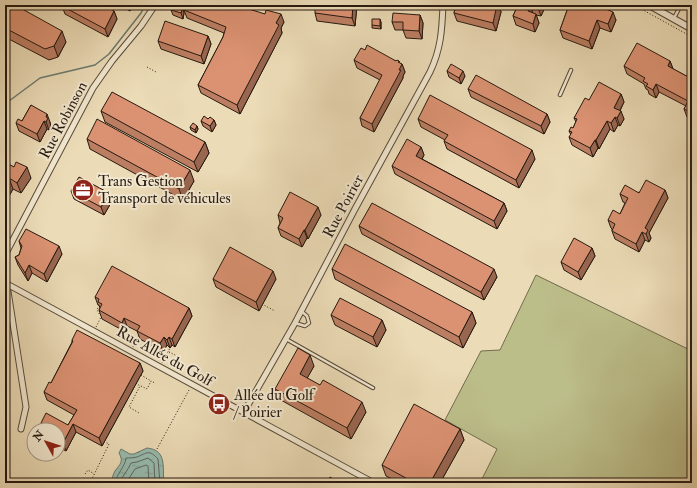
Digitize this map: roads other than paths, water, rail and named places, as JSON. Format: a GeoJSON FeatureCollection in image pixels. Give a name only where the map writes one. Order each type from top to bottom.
{"type":"FeatureCollection","features":[{"type":"Feature","properties":{"kind":"street","name":"Rue Robinson"},"geometry":{"type":"LineString","coordinates":[[5,255],[93,88],[112,61],[141,26],[155,5]]}},
{"type":"Feature","properties":{"kind":"street","name":"Rue Poirier"},"geometry":{"type":"LineString","coordinates":[[244,412],[296,323],[355,209],[430,72],[437,57],[440,42],[443,5]]}},
{"type":"Feature","properties":{"kind":"street"},"geometry":{"type":"LineString","coordinates":[[649,5],[692,29]]}},
{"type":"Feature","properties":{"kind":"street"},"geometry":{"type":"LineString","coordinates":[[5,272],[26,406],[21,429]]}},
{"type":"Feature","properties":{"kind":"street","name":"Rue Allée du Golf"},"geometry":{"type":"LineString","coordinates":[[8,284],[374,483]]}},
{"type":"Feature","properties":{"kind":"lane"},"geometry":{"type":"LineString","coordinates":[[674,19],[681,5]]}},
{"type":"Feature","properties":{"kind":"lane"},"geometry":{"type":"LineString","coordinates":[[560,95],[571,70]]}},
{"type":"Feature","properties":{"kind":"lane"},"geometry":{"type":"LineString","coordinates":[[296,323],[305,326],[309,323],[307,316],[301,311]]}},
{"type":"Feature","properties":{"kind":"lane"},"geometry":{"type":"LineString","coordinates":[[286,339],[373,388]]}},
{"type":"Feature","properties":{"kind":"water"},"geometry":{"type":"Polygon","coordinates":[[[147,448],[158,452],[161,456],[163,461],[164,483],[111,483],[114,472],[121,463],[119,453],[121,449],[130,454],[134,454],[147,448]]]}},
{"type":"Feature","properties":{"kind":"waterway"},"geometry":{"type":"LineString","coordinates":[[5,104],[40,78],[95,65],[109,54],[141,13],[145,5]]}},
{"type":"Feature","properties":{"kind":"place","name":"Trans Gestion Transport de véhicules"},"geometry":{"type":"Point","coordinates":[83,190]}},
{"type":"Feature","properties":{"kind":"place","name":"Allée du Golf / Poirier"},"geometry":{"type":"Point","coordinates":[219,404]}}]}
